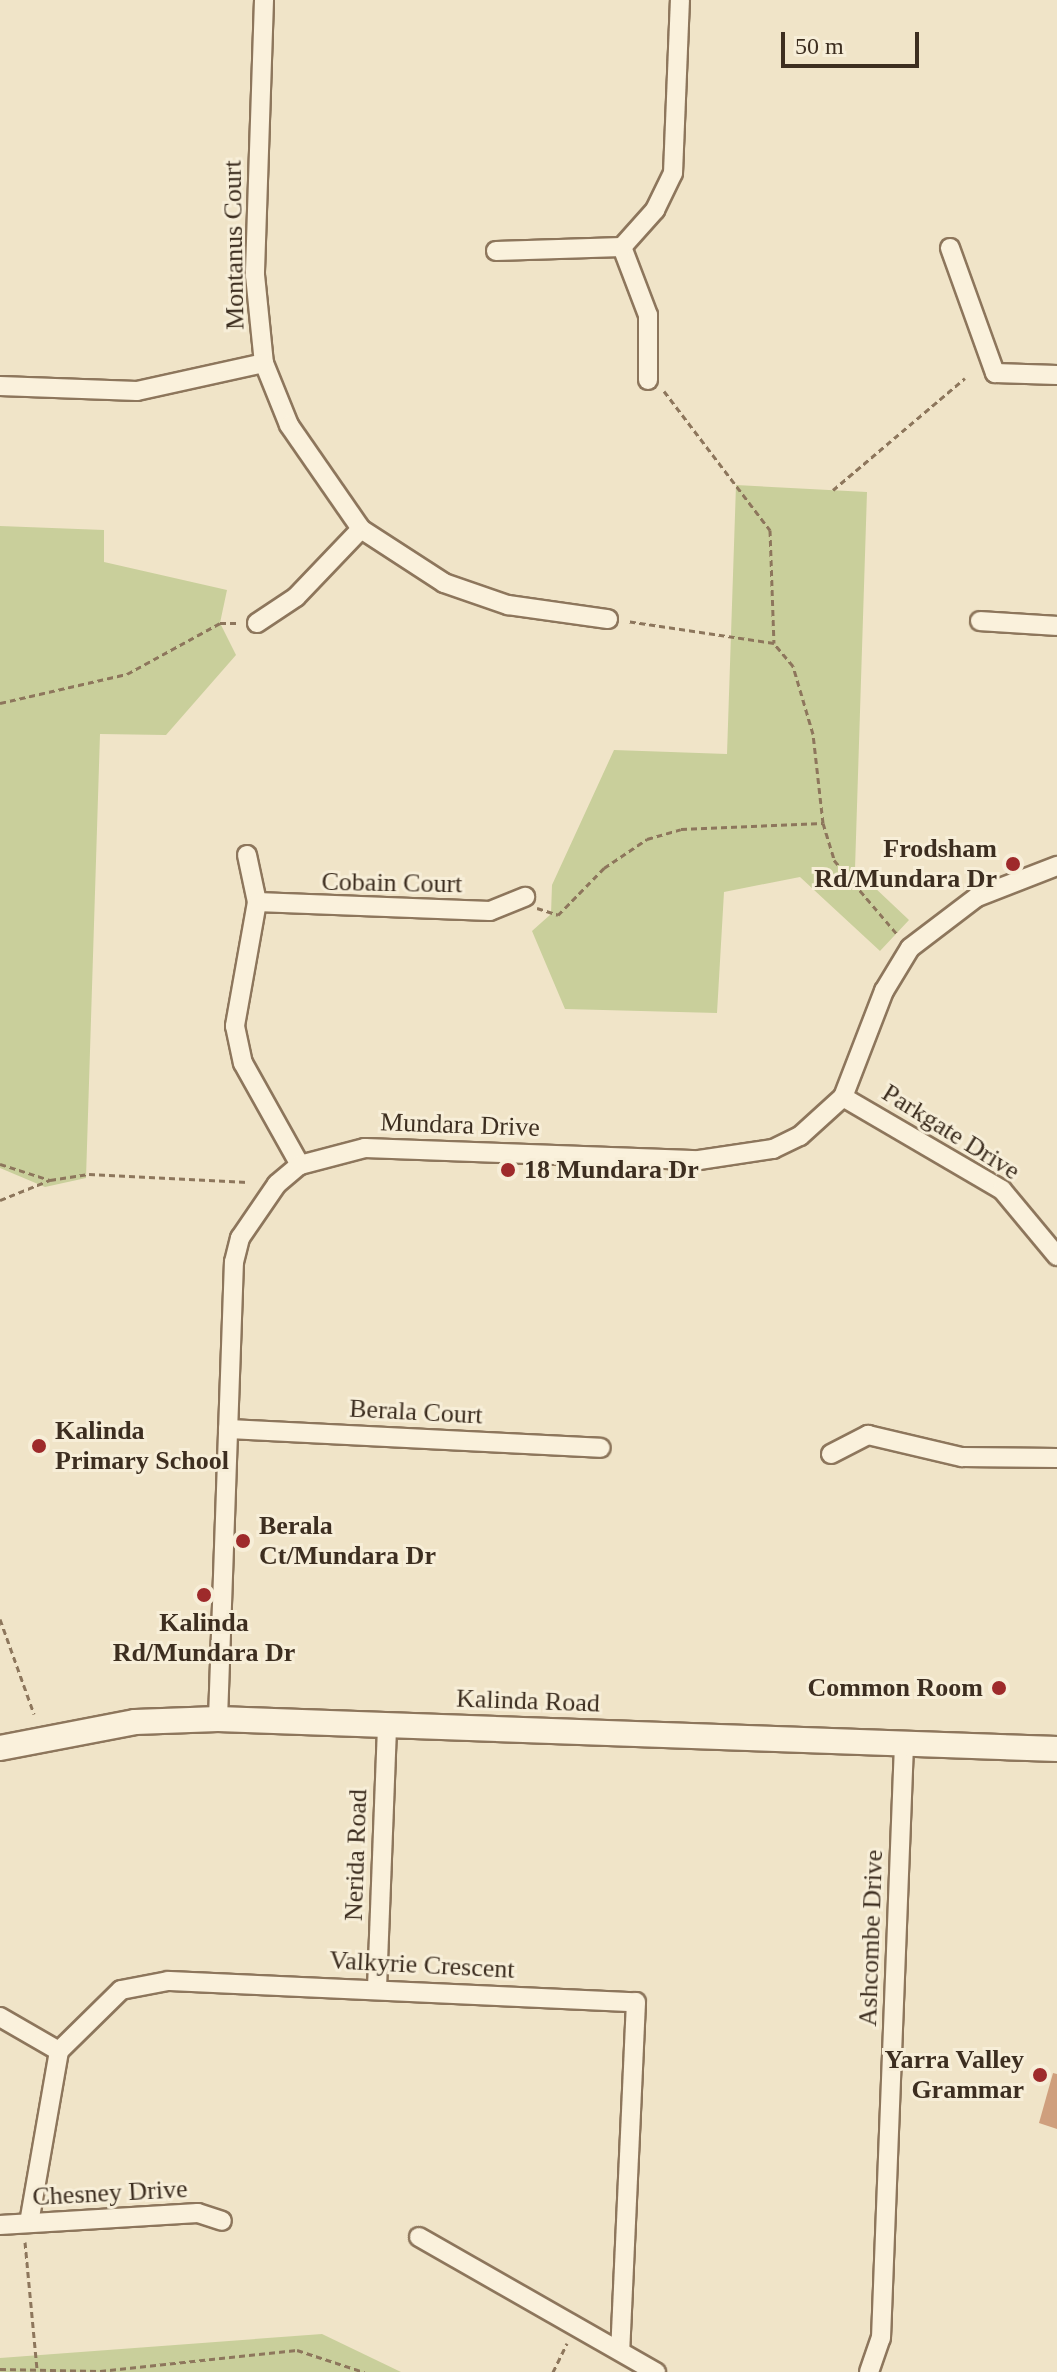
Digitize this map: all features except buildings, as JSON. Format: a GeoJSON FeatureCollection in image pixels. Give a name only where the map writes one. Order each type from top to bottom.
{"type":"FeatureCollection","features":[{"type":"Feature","properties":{"kind":"street","name":"Montanus Court"},"geometry":{"type":"LineString","coordinates":[[264,0],[255,275],[264,363],[289,425],[361,529],[476,596],[608,619]]}},
{"type":"Feature","properties":{"kind":"street"},"geometry":{"type":"LineString","coordinates":[[496,251],[622,247],[655,210],[673,173],[680,0]]}},
{"type":"Feature","properties":{"kind":"street"},"geometry":{"type":"LineString","coordinates":[[622,247],[648,315],[648,380]]}},
{"type":"Feature","properties":{"kind":"street"},"geometry":{"type":"LineString","coordinates":[[950,248],[995,373],[1057,375]]}},
{"type":"Feature","properties":{"kind":"street"},"geometry":{"type":"LineString","coordinates":[[0,386],[137,391],[264,363]]}},
{"type":"Feature","properties":{"kind":"street"},"geometry":{"type":"LineString","coordinates":[[257,623],[296,597],[361,529]]}},
{"type":"Feature","properties":{"kind":"street"},"geometry":{"type":"LineString","coordinates":[[980,621],[1057,626]]}},
{"type":"Feature","properties":{"kind":"street"},"geometry":{"type":"LineString","coordinates":[[247,855],[257,902],[235,1026],[243,1063],[300,1165]]}},
{"type":"Feature","properties":{"kind":"street","name":"Mundara Drive"},"geometry":{"type":"LineString","coordinates":[[218,1719],[228,1429],[240,1238],[258,1206],[300,1165],[365,1148],[741,1159],[800,1136],[843,1097],[884,991],[910,948],[966,903],[1057,866]]}},
{"type":"Feature","properties":{"kind":"street","name":"Cobain Court"},"geometry":{"type":"LineString","coordinates":[[257,902],[490,911],[525,897]]}},
{"type":"Feature","properties":{"kind":"street","name":"Parkgate Drive"},"geometry":{"type":"LineString","coordinates":[[843,1097],[1002,1190],[1057,1256]]}},
{"type":"Feature","properties":{"kind":"street","name":"Berala Court"},"geometry":{"type":"LineString","coordinates":[[228,1429],[601,1448]]}},
{"type":"Feature","properties":{"kind":"street"},"geometry":{"type":"LineString","coordinates":[[831,1454],[868,1435],[962,1457],[1057,1458]]}},
{"type":"Feature","properties":{"kind":"street","name":"Kalinda Road"},"geometry":{"type":"LineString","coordinates":[[0,1748],[135,1722],[218,1719],[1057,1749]]}},
{"type":"Feature","properties":{"kind":"street","name":"Nerida Road"},"geometry":{"type":"LineString","coordinates":[[377,1988],[387,1724]]}},
{"type":"Feature","properties":{"kind":"street","name":"Ashcombe Drive"},"geometry":{"type":"LineString","coordinates":[[869,2372],[881,2338],[904,1744]]}},
{"type":"Feature","properties":{"kind":"street","name":"Valkyrie Crescent"},"geometry":{"type":"LineString","coordinates":[[59,2051],[103,2001],[143,1984],[377,1988],[636,2002],[620,2348]]}},
{"type":"Feature","properties":{"kind":"street"},"geometry":{"type":"LineString","coordinates":[[0,2017],[59,2051],[29,2223]]}},
{"type":"Feature","properties":{"kind":"street","name":"Chesney Drive"},"geometry":{"type":"LineString","coordinates":[[0,2225],[198,2213],[222,2221]]}},
{"type":"Feature","properties":{"kind":"street"},"geometry":{"type":"LineString","coordinates":[[419,2237],[449,2261],[576,2324],[656,2372]]}},
{"type":"Feature","properties":{"kind":"path"},"geometry":{"type":"LineString","coordinates":[[833,490],[965,378]]}},
{"type":"Feature","properties":{"kind":"path"},"geometry":{"type":"LineString","coordinates":[[648,380],[676,399],[770,530],[774,643],[793,666],[813,734],[823,823],[834,860],[910,948]]}},
{"type":"Feature","properties":{"kind":"path"},"geometry":{"type":"LineString","coordinates":[[608,619],[774,643]]}},
{"type":"Feature","properties":{"kind":"path"},"geometry":{"type":"LineString","coordinates":[[0,703],[127,674],[220,623],[257,623]]}},
{"type":"Feature","properties":{"kind":"path"},"geometry":{"type":"LineString","coordinates":[[525,897],[558,915],[623,854],[681,829],[823,823]]}},
{"type":"Feature","properties":{"kind":"path"},"geometry":{"type":"LineString","coordinates":[[0,1164],[50,1180]]}},
{"type":"Feature","properties":{"kind":"path"},"geometry":{"type":"LineString","coordinates":[[0,1200],[50,1180],[89,1174],[248,1182]]}},
{"type":"Feature","properties":{"kind":"path"},"geometry":{"type":"LineString","coordinates":[[0,1619],[34,1714]]}},
{"type":"Feature","properties":{"kind":"path"},"geometry":{"type":"LineString","coordinates":[[29,2223],[37,2368]]}},
{"type":"Feature","properties":{"kind":"path"},"geometry":{"type":"LineString","coordinates":[[553,2372],[576,2324]]}},
{"type":"Feature","properties":{"kind":"path"},"geometry":{"type":"LineString","coordinates":[[0,2369],[100,2371],[297,2350],[364,2372]]}},
{"type":"Feature","properties":{"kind":"green space"},"geometry":{"type":"Polygon","coordinates":[[[736,485],[867,492],[855,869],[909,920],[880,951],[800,877],[724,892],[717,1013],[565,1009],[532,931],[551,914],[552,885],[614,750],[727,754],[736,485]]]}},
{"type":"Feature","properties":{"kind":"green space"},"geometry":{"type":"Polygon","coordinates":[[[0,526],[104,530],[104,562],[227,590],[220,623],[236,655],[166,735],[100,734],[86,1178],[45,1187],[0,1168],[0,526]]]}},
{"type":"Feature","properties":{"kind":"green space"},"geometry":{"type":"Polygon","coordinates":[[[322,2334],[401,2372],[0,2372],[0,2358],[322,2334]]]}},
{"type":"Feature","properties":{"kind":"place","name":"Frodsham Rd/Mundara Dr"},"geometry":{"type":"Point","coordinates":[1013,864]}},
{"type":"Feature","properties":{"kind":"place","name":"18 Mundara Dr"},"geometry":{"type":"Point","coordinates":[508,1170]}},
{"type":"Feature","properties":{"kind":"place","name":"Kalinda Primary School"},"geometry":{"type":"Point","coordinates":[39,1446]}},
{"type":"Feature","properties":{"kind":"place","name":"Berala Ct/Mundara Dr"},"geometry":{"type":"Point","coordinates":[243,1541]}},
{"type":"Feature","properties":{"kind":"place","name":"Kalinda Rd/Mundara Dr"},"geometry":{"type":"Point","coordinates":[204,1595]}},
{"type":"Feature","properties":{"kind":"place","name":"Common Room"},"geometry":{"type":"Point","coordinates":[999,1688]}},
{"type":"Feature","properties":{"kind":"place","name":"Yarra Valley Grammar"},"geometry":{"type":"Point","coordinates":[1040,2075]}}]}
